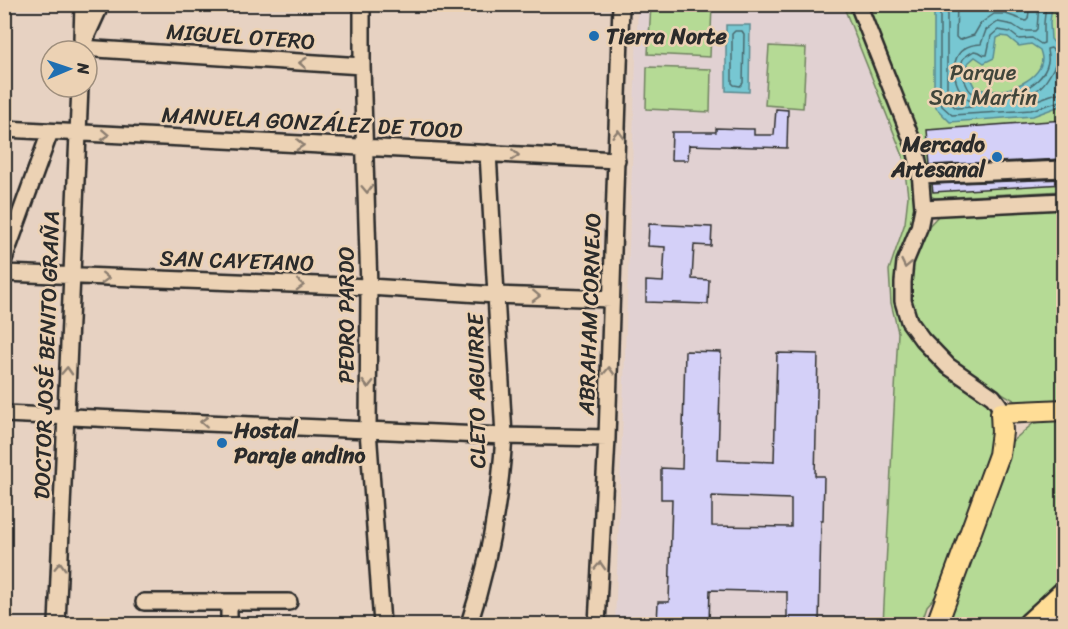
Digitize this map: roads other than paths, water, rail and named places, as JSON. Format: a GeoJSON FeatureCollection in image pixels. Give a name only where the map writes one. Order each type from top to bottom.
{"type":"FeatureCollection","features":[{"type":"Feature","properties":{"kind":"highway"},"geometry":{"type":"LineString","coordinates":[[1030,624],[1064,593]]}},
{"type":"Feature","properties":{"kind":"main road"},"geometry":{"type":"LineString","coordinates":[[937,624],[996,465],[1002,432],[1001,413],[1064,410]]}},
{"type":"Feature","properties":{"kind":"street"},"geometry":{"type":"LineString","coordinates":[[81,39],[83,4]]}},
{"type":"Feature","properties":{"kind":"street"},"geometry":{"type":"LineString","coordinates":[[86,39],[101,4]]}},
{"type":"Feature","properties":{"kind":"street","name":"PEDRO PARDO"},"geometry":{"type":"LineString","coordinates":[[362,4],[369,287],[368,430],[382,624]]}},
{"type":"Feature","properties":{"kind":"street","name":"ABRAHAM CORNEJO"},"geometry":{"type":"LineString","coordinates":[[597,624],[607,438],[621,4]]}},
{"type":"Feature","properties":{"kind":"street"},"geometry":{"type":"LineString","coordinates":[[858,4],[915,148],[920,175],[923,208],[919,228],[905,262],[903,282],[903,301],[909,321],[922,339],[948,366],[993,397],[1001,413]]}},
{"type":"Feature","properties":{"kind":"street","name":"MIGUEL OTERO"},"geometry":{"type":"LineString","coordinates":[[99,51],[362,66]]}},
{"type":"Feature","properties":{"kind":"street","name":"DOCTOR JOSÉ BENITO GRAÑA"},"geometry":{"type":"LineString","coordinates":[[57,624],[79,99]]}},
{"type":"Feature","properties":{"kind":"street","name":"MANUELA GONZÁLEZ DE TOOD"},"geometry":{"type":"LineString","coordinates":[[4,129],[617,160]]}},
{"type":"Feature","properties":{"kind":"street"},"geometry":{"type":"LineString","coordinates":[[4,259],[50,132]]}},
{"type":"Feature","properties":{"kind":"street","name":"CLETO AGUIRRE"},"geometry":{"type":"LineString","coordinates":[[469,624],[477,602],[489,548],[501,474],[504,436],[488,153]]}},
{"type":"Feature","properties":{"kind":"street"},"geometry":{"type":"LineString","coordinates":[[920,175],[1064,169]]}},
{"type":"Feature","properties":{"kind":"street"},"geometry":{"type":"LineString","coordinates":[[923,208],[1064,201]]}},
{"type":"Feature","properties":{"kind":"street","name":"SAN CAYETANO"},"geometry":{"type":"LineString","coordinates":[[4,273],[611,299]]}},
{"type":"Feature","properties":{"kind":"street"},"geometry":{"type":"LineString","coordinates":[[4,414],[504,436],[607,438]]}},
{"type":"Feature","properties":{"kind":"street"},"geometry":{"type":"LineString","coordinates":[[144,602],[289,602]]}},
{"type":"Feature","properties":{"kind":"street"},"geometry":{"type":"LineString","coordinates":[[229,624],[230,602]]}},
{"type":"Feature","properties":{"kind":"street"},"geometry":{"type":"LineString","coordinates":[[1051,624],[1064,614]]}},
{"type":"Feature","properties":{"kind":"water"},"geometry":{"type":"Polygon","coordinates":[[[934,5],[1052,5],[1051,39],[1059,49],[1063,49],[1063,105],[1033,116],[950,122],[936,108],[934,5]],[[1008,37],[997,38],[994,58],[984,63],[975,57],[968,63],[969,76],[975,88],[987,91],[1008,89],[1031,78],[1040,66],[1042,59],[1040,50],[1031,44],[1019,46],[1008,37]]]}},
{"type":"Feature","properties":{"kind":"water"},"geometry":{"type":"Polygon","coordinates":[[[726,25],[750,25],[749,92],[726,91],[726,25]]]}},
{"type":"Feature","properties":{"kind":"place","name":"Tierra Norte"},"geometry":{"type":"Point","coordinates":[594,36]}},
{"type":"Feature","properties":{"kind":"place","name":"Mercado Artesanal"},"geometry":{"type":"Point","coordinates":[997,157]}},
{"type":"Feature","properties":{"kind":"place","name":"Hostal Paraje andino"},"geometry":{"type":"Point","coordinates":[222,443]}},
{"type":"Feature","properties":{"kind":"park label","name":"Parque San Martín"},"geometry":{"type":"Point","coordinates":[983,84]}}]}
